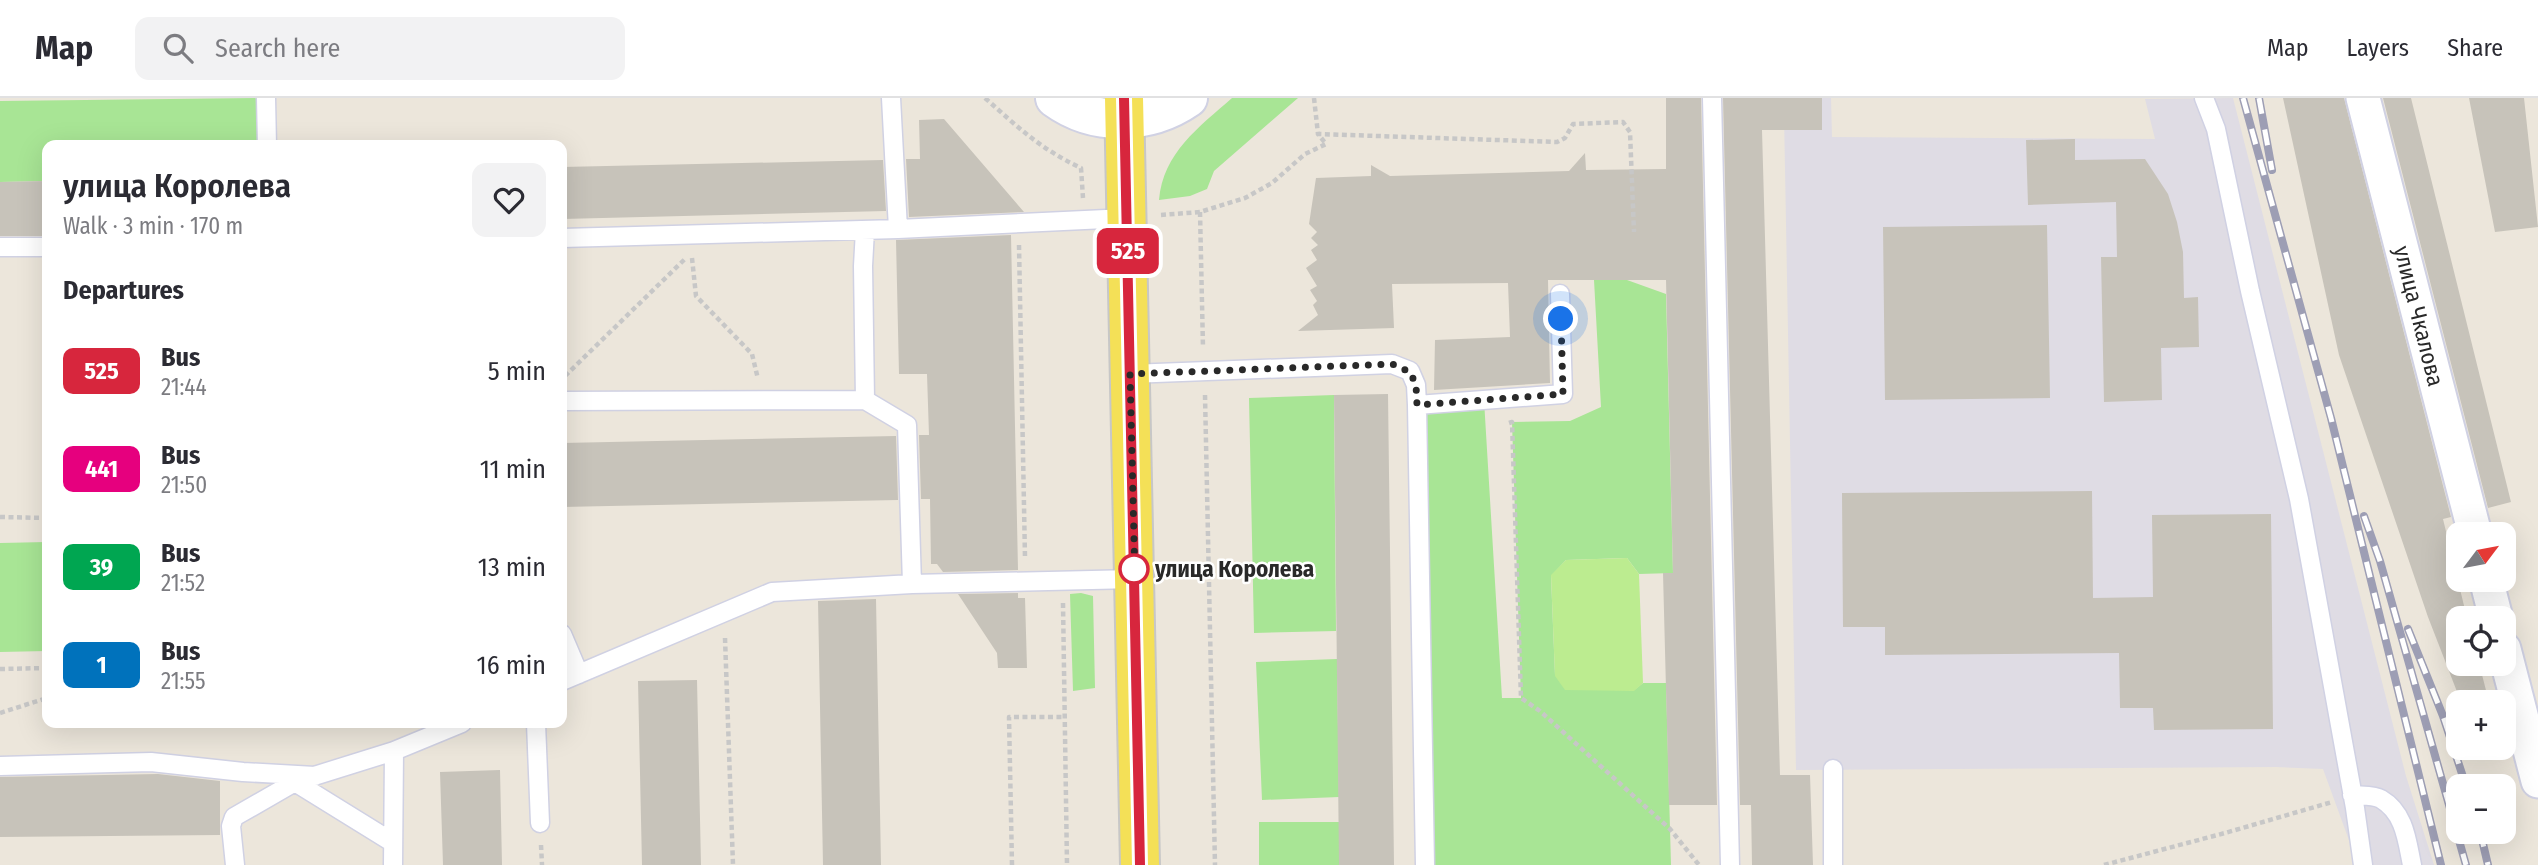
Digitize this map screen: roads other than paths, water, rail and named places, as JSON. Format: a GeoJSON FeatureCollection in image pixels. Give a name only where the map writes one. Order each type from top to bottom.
{"type":"FeatureCollection","features":[{"type":"Feature","properties":{"kind":"main road"},"geometry":{"type":"LineString","coordinates":[[1055,98],[1078,111],[1099,117],[1124,109],[1161,113],[1188,98]]}},
{"type":"Feature","properties":{"kind":"main road"},"geometry":{"type":"LineString","coordinates":[[1124,109],[1140,865]]}},
{"type":"Feature","properties":{"kind":"street","name":"улица Чкалова"},"geometry":{"type":"LineString","coordinates":[[2363,98],[2472,522]]}},
{"type":"Feature","properties":{"kind":"street"},"geometry":{"type":"LineString","coordinates":[[2511,676],[2538,781]]}},
{"type":"Feature","properties":{"kind":"lane"},"geometry":{"type":"LineString","coordinates":[[266,98],[267,140]]}},
{"type":"Feature","properties":{"kind":"lane"},"geometry":{"type":"LineString","coordinates":[[891,98],[898,229]]}},
{"type":"Feature","properties":{"kind":"lane"},"geometry":{"type":"LineString","coordinates":[[1712,98],[1730,865]]}},
{"type":"Feature","properties":{"kind":"lane"},"geometry":{"type":"LineString","coordinates":[[2204,98],[2216,129],[2250,291],[2299,499],[2363,865]]}},
{"type":"Feature","properties":{"kind":"lane"},"geometry":{"type":"LineString","coordinates":[[567,238],[898,229],[1127,218]]}},
{"type":"Feature","properties":{"kind":"lane"},"geometry":{"type":"LineString","coordinates":[[865,230],[865,400]]}},
{"type":"Feature","properties":{"kind":"lane"},"geometry":{"type":"LineString","coordinates":[[0,247],[42,247]]}},
{"type":"Feature","properties":{"kind":"lane"},"geometry":{"type":"LineString","coordinates":[[1417,405],[1563,394],[1560,294]]}},
{"type":"Feature","properties":{"kind":"lane"},"geometry":{"type":"LineString","coordinates":[[1130,374],[1392,364],[1410,372],[1416,385],[1417,405],[1425,865]]}},
{"type":"Feature","properties":{"kind":"lane"},"geometry":{"type":"LineString","coordinates":[[567,401],[865,400],[907,425],[912,584]]}},
{"type":"Feature","properties":{"kind":"lane"},"geometry":{"type":"LineString","coordinates":[[567,679],[772,592],[912,584],[1135,579]]}},
{"type":"Feature","properties":{"kind":"lane"},"geometry":{"type":"LineString","coordinates":[[567,646],[579,674]]}},
{"type":"Feature","properties":{"kind":"lane"},"geometry":{"type":"LineString","coordinates":[[235,865],[231,826],[234,817],[295,782],[394,751],[451,728]]}},
{"type":"Feature","properties":{"kind":"lane"},"geometry":{"type":"LineString","coordinates":[[536,728],[540,823]]}},
{"type":"Feature","properties":{"kind":"lane"},"geometry":{"type":"LineString","coordinates":[[393,865],[394,751]]}},
{"type":"Feature","properties":{"kind":"lane"},"geometry":{"type":"LineString","coordinates":[[0,766],[151,762],[243,772],[315,776]]}},
{"type":"Feature","properties":{"kind":"lane"},"geometry":{"type":"LineString","coordinates":[[1833,769],[1833,865]]}},
{"type":"Feature","properties":{"kind":"lane"},"geometry":{"type":"LineString","coordinates":[[295,782],[392,842]]}},
{"type":"Feature","properties":{"kind":"lane"},"geometry":{"type":"LineString","coordinates":[[2352,795],[2379,798],[2397,813],[2405,831],[2412,865]]}},
{"type":"Feature","properties":{"kind":"railway"},"geometry":{"type":"LineString","coordinates":[[2243,98],[2331,418],[2441,865]]}},
{"type":"Feature","properties":{"kind":"railway"},"geometry":{"type":"LineString","coordinates":[[2259,98],[2272,170]]}},
{"type":"Feature","properties":{"kind":"railway"},"geometry":{"type":"LineString","coordinates":[[2364,516],[2380,561],[2466,865]]}},
{"type":"Feature","properties":{"kind":"railway"},"geometry":{"type":"LineString","coordinates":[[2408,629],[2443,716],[2462,774]]}},
{"type":"Feature","properties":{"kind":"railway"},"geometry":{"type":"LineString","coordinates":[[2483,844],[2488,865]]}},
{"type":"Feature","properties":{"kind":"place","name":"улица Королева"},"geometry":{"type":"Point","coordinates":[1134,569]}}]}
